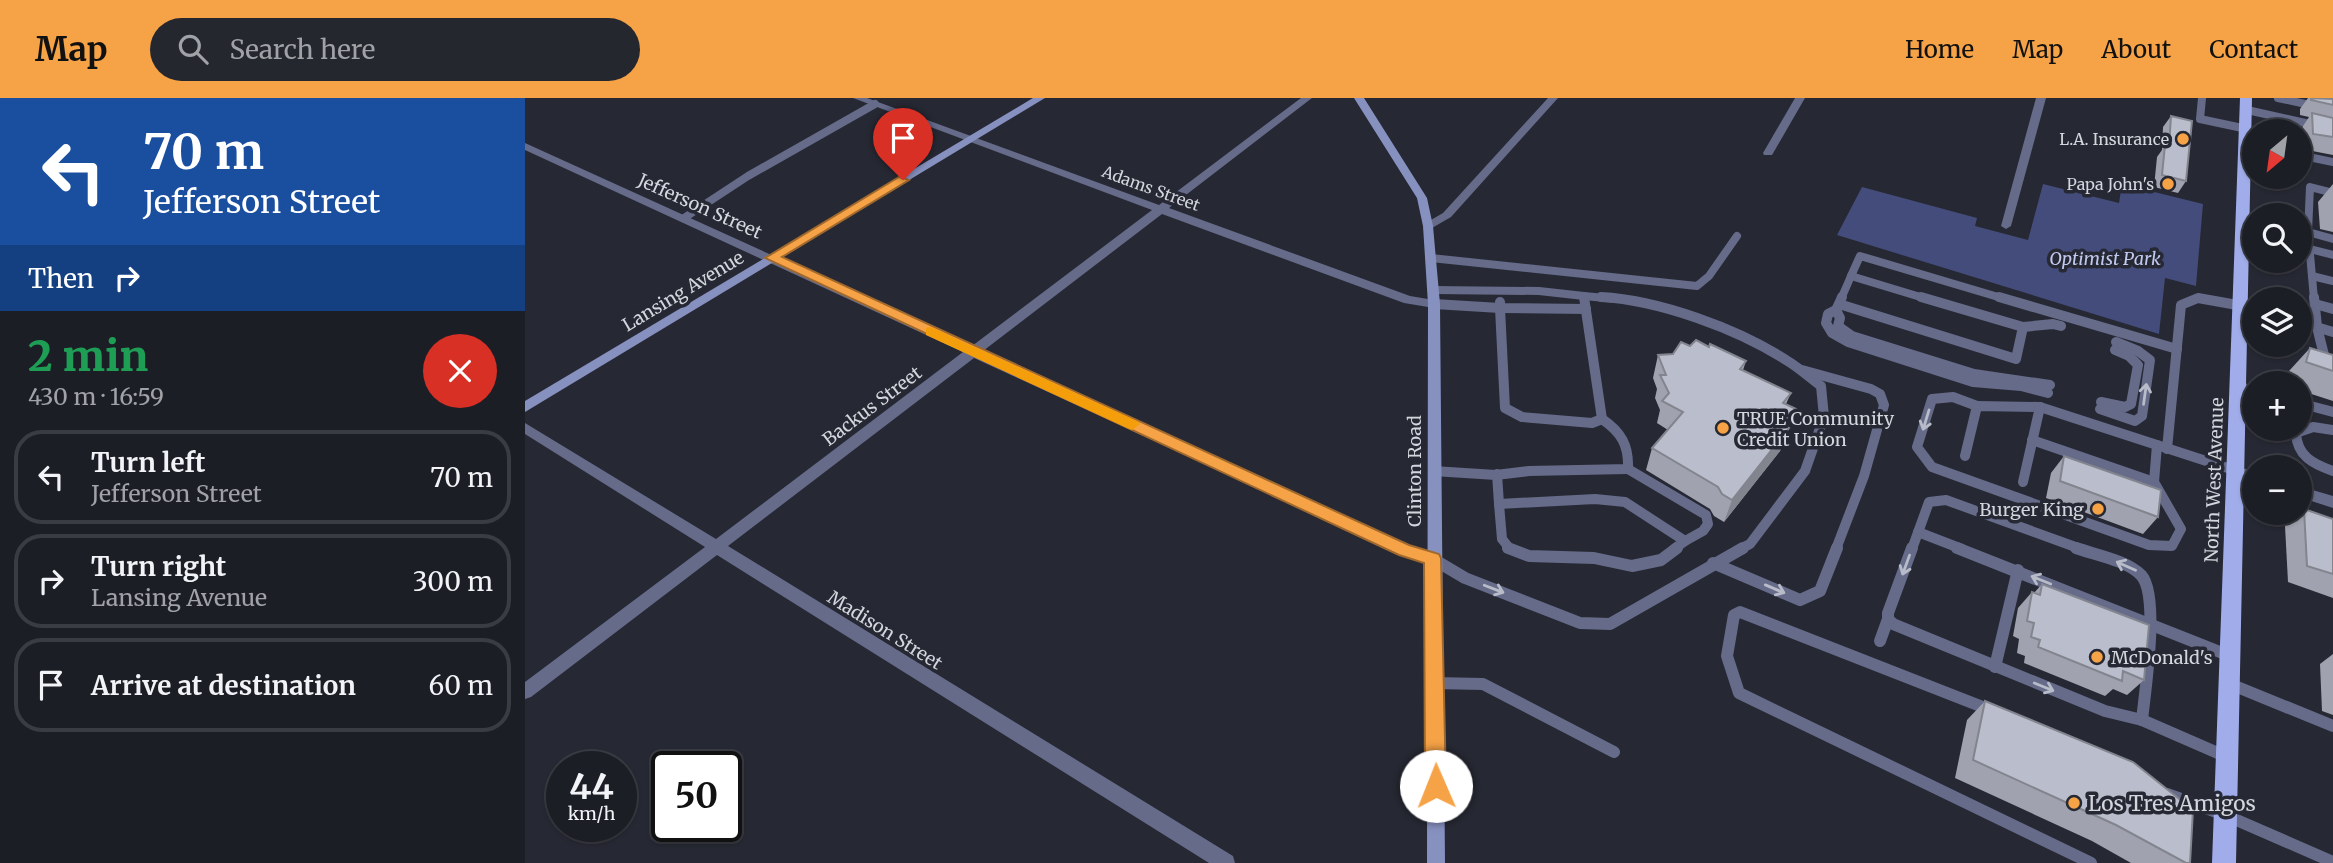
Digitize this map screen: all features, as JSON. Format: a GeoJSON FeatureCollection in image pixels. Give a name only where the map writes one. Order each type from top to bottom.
{"type":"FeatureCollection","features":[{"type":"Feature","properties":{"kind":"main road","name":"Lansing Avenue"},"geometry":{"type":"LineString","coordinates":[[525,407],[1040,98]]}},
{"type":"Feature","properties":{"kind":"main road","name":"Clinton Road"},"geometry":{"type":"LineString","coordinates":[[1359,98],[1418,188],[1428,226],[1433,297],[1436,863]]}},
{"type":"Feature","properties":{"kind":"main road","name":"North West Avenue"},"geometry":{"type":"LineString","coordinates":[[2248,287],[2249,189]]}},
{"type":"Feature","properties":{"kind":"main road","name":"North West Avenue"},"geometry":{"type":"LineString","coordinates":[[2224,863],[2230,656],[2242,520]]}},
{"type":"Feature","properties":{"kind":"street","name":"Adams Street"},"geometry":{"type":"LineString","coordinates":[[858,98],[1408,300],[1433,297]]}},
{"type":"Feature","properties":{"kind":"street","name":"Backus Street"},"geometry":{"type":"LineString","coordinates":[[525,692],[1307,98]]}},
{"type":"Feature","properties":{"kind":"street"},"geometry":{"type":"LineString","coordinates":[[1428,226],[1447,215],[1553,98]]}},
{"type":"Feature","properties":{"kind":"street"},"geometry":{"type":"LineString","coordinates":[[1768,153],[1800,98]]}},
{"type":"Feature","properties":{"kind":"street"},"geometry":{"type":"LineString","coordinates":[[2006,226],[2041,98]]}},
{"type":"Feature","properties":{"kind":"street","name":"Jefferson Street"},"geometry":{"type":"LineString","coordinates":[[525,146],[1405,550],[1433,558]]}},
{"type":"Feature","properties":{"kind":"street","name":"Madison Street"},"geometry":{"type":"LineString","coordinates":[[525,428],[1226,863]]}},
{"type":"Feature","properties":{"kind":"street"},"geometry":{"type":"LineString","coordinates":[[2312,495],[2333,502]]}},
{"type":"Feature","properties":{"kind":"lane"},"geometry":{"type":"LineString","coordinates":[[2203,98],[2200,119],[2242,135]]}},
{"type":"Feature","properties":{"kind":"lane"},"geometry":{"type":"LineString","coordinates":[[2278,98],[2333,110]]}},
{"type":"Feature","properties":{"kind":"lane"},"geometry":{"type":"LineString","coordinates":[[684,218],[739,182],[875,104]]}},
{"type":"Feature","properties":{"kind":"lane"},"geometry":{"type":"LineString","coordinates":[[2247,104],[2333,129]]}},
{"type":"Feature","properties":{"kind":"lane"},"geometry":{"type":"LineString","coordinates":[[2312,158],[2333,162]]}},
{"type":"Feature","properties":{"kind":"lane"},"geometry":{"type":"LineString","coordinates":[[2309,203],[2310,187],[2333,192]]}},
{"type":"Feature","properties":{"kind":"lane"},"geometry":{"type":"LineString","coordinates":[[2312,234],[2333,239]]}},
{"type":"Feature","properties":{"kind":"lane"},"geometry":{"type":"LineString","coordinates":[[1431,258],[1697,286],[1709,276],[1737,236]]}},
{"type":"Feature","properties":{"kind":"lane"},"geometry":{"type":"LineString","coordinates":[[2312,250],[2333,255]]}},
{"type":"Feature","properties":{"kind":"lane"},"geometry":{"type":"LineString","coordinates":[[2049,389],[1973,382],[1847,342],[1832,333],[1826,323],[1828,314],[1838,307],[1860,256],[2177,349]]}},
{"type":"Feature","properties":{"kind":"lane"},"geometry":{"type":"LineString","coordinates":[[2312,273],[2322,349],[2325,359],[2333,363]]}},
{"type":"Feature","properties":{"kind":"lane"},"geometry":{"type":"LineString","coordinates":[[1851,276],[2023,327],[2040,324],[2060,329]]}},
{"type":"Feature","properties":{"kind":"lane"},"geometry":{"type":"LineString","coordinates":[[2312,276],[2333,281]]}},
{"type":"Feature","properties":{"kind":"lane"},"geometry":{"type":"LineString","coordinates":[[1433,297],[1500,292],[1560,292],[1604,296],[1703,320],[1783,358],[1821,386],[1824,417],[1805,471],[1750,544],[1713,562],[1610,624],[1580,623],[1465,578],[1433,558]]}},
{"type":"Feature","properties":{"kind":"lane"},"geometry":{"type":"LineString","coordinates":[[1500,292],[1503,334],[1500,370],[1505,408],[1522,417],[1591,423],[1602,419]]}},
{"type":"Feature","properties":{"kind":"lane"},"geometry":{"type":"LineString","coordinates":[[1584,296],[1602,419]]}},
{"type":"Feature","properties":{"kind":"lane"},"geometry":{"type":"LineString","coordinates":[[1990,317],[1996,296]]}},
{"type":"Feature","properties":{"kind":"lane"},"geometry":{"type":"LineString","coordinates":[[1433,297],[1500,308],[1586,309]]}},
{"type":"Feature","properties":{"kind":"lane"},"geometry":{"type":"LineString","coordinates":[[2154,482],[2177,349],[2181,305],[2198,299],[2242,305]]}},
{"type":"Feature","properties":{"kind":"lane"},"geometry":{"type":"LineString","coordinates":[[2315,304],[2333,309]]}},
{"type":"Feature","properties":{"kind":"lane"},"geometry":{"type":"LineString","coordinates":[[1838,307],[2016,359],[2023,327]]}},
{"type":"Feature","properties":{"kind":"lane"},"geometry":{"type":"LineString","coordinates":[[2312,325],[2333,332]]}},
{"type":"Feature","properties":{"kind":"lane"},"geometry":{"type":"LineString","coordinates":[[2115,346],[2139,351],[2150,360],[2142,416],[2134,421],[2101,405],[2125,407],[2131,404],[2138,365],[2115,346]]}},
{"type":"Feature","properties":{"kind":"lane"},"geometry":{"type":"LineString","coordinates":[[1713,562],[1800,600],[1820,591],[1864,476],[1884,405],[1879,394],[1831,376],[1797,369]]}},
{"type":"Feature","properties":{"kind":"lane"},"geometry":{"type":"LineString","coordinates":[[2032,440],[2154,482],[2181,529],[2172,546],[2149,545],[1932,467],[1917,447],[1932,399],[1953,397],[1977,406],[2040,407],[2242,473]]}},
{"type":"Feature","properties":{"kind":"lane"},"geometry":{"type":"LineString","coordinates":[[1965,456],[1977,406]]}},
{"type":"Feature","properties":{"kind":"lane"},"geometry":{"type":"LineString","coordinates":[[2312,406],[2333,412]]}},
{"type":"Feature","properties":{"kind":"lane"},"geometry":{"type":"LineString","coordinates":[[2023,482],[2040,407]]}},
{"type":"Feature","properties":{"kind":"lane"},"geometry":{"type":"LineString","coordinates":[[1602,419],[1619,429],[1629,452],[1628,469]]}},
{"type":"Feature","properties":{"kind":"lane"},"geometry":{"type":"LineString","coordinates":[[2333,430],[2313,427],[2296,433],[2295,444],[2305,459],[2333,471]]}},
{"type":"Feature","properties":{"kind":"lane"},"geometry":{"type":"LineString","coordinates":[[2313,427],[2333,437]]}},
{"type":"Feature","properties":{"kind":"lane"},"geometry":{"type":"LineString","coordinates":[[1433,471],[1497,474],[1628,469],[1706,515],[1709,524],[1661,560],[1632,566],[1594,558],[1529,556],[1510,550],[1502,539],[1497,474]]}},
{"type":"Feature","properties":{"kind":"lane"},"geometry":{"type":"LineString","coordinates":[[1499,504],[1520,506],[1587,500],[1626,502],[1685,541]]}},
{"type":"Feature","properties":{"kind":"lane"},"geometry":{"type":"LineString","coordinates":[[1880,641],[1929,502],[1946,500],[2132,568],[2148,585],[2150,624],[2142,720]]}},
{"type":"Feature","properties":{"kind":"lane"},"geometry":{"type":"LineString","coordinates":[[1918,532],[2230,656]]}},
{"type":"Feature","properties":{"kind":"lane"},"geometry":{"type":"LineString","coordinates":[[1995,667],[2018,570]]}},
{"type":"Feature","properties":{"kind":"lane"},"geometry":{"type":"LineString","coordinates":[[2005,716],[1740,612],[1734,614],[1727,656],[1739,693],[2091,863]]}},
{"type":"Feature","properties":{"kind":"lane"},"geometry":{"type":"LineString","coordinates":[[1888,619],[1995,667],[2105,711],[2142,720],[2227,757]]}},
{"type":"Feature","properties":{"kind":"lane"},"geometry":{"type":"LineString","coordinates":[[1434,683],[1483,684],[1614,752]]}},
{"type":"Feature","properties":{"kind":"lane"},"geometry":{"type":"LineString","coordinates":[[2230,684],[2333,726]]}},
{"type":"Feature","properties":{"kind":"lane"},"geometry":{"type":"LineString","coordinates":[[2160,789],[2170,796],[2225,815],[2333,862]]}},
{"type":"Feature","properties":{"kind":"green space","name":"Optimist Park"},"geometry":{"type":"Polygon","coordinates":[[[2043,184],[2119,203],[2122,184],[2203,204],[2196,286],[2165,278],[2159,334],[1837,235],[1862,187],[1977,218],[1975,226],[2028,240],[2043,184]]]}},
{"type":"Feature","properties":{"kind":"building"},"geometry":{"type":"Polygon","coordinates":[[[2333,99],[2333,105],[2311,100],[2333,99]]]}},
{"type":"Feature","properties":{"kind":"building"},"geometry":{"type":"Polygon","coordinates":[[[2312,113],[2333,118],[2333,137],[2313,134],[2312,113]]]}},
{"type":"Feature","properties":{"kind":"building"},"geometry":{"type":"Polygon","coordinates":[[[2171,116],[2192,121],[2186,181],[2162,175],[2165,145],[2169,146],[2171,116]]]}},
{"type":"Feature","properties":{"kind":"building","name":"TRUE Community Credit Union"},"geometry":{"type":"Polygon","coordinates":[[[1696,340],[1746,361],[1740,369],[1791,393],[1783,403],[1796,409],[1784,425],[1789,428],[1732,500],[1722,494],[1718,487],[1652,448],[1683,412],[1662,401],[1669,393],[1660,375],[1666,375],[1658,355],[1673,354],[1681,342],[1690,346],[1696,340]]]}},
{"type":"Feature","properties":{"kind":"building"},"geometry":{"type":"Polygon","coordinates":[[[2312,349],[2333,355],[2333,371],[2306,362],[2307,357],[2312,357],[2312,349]]]}},
{"type":"Feature","properties":{"kind":"building"},"geometry":{"type":"Polygon","coordinates":[[[2064,456],[2161,490],[2158,517],[2060,481],[2064,456]]]}},
{"type":"Feature","properties":{"kind":"building"},"geometry":{"type":"Polygon","coordinates":[[[2312,512],[2333,519],[2333,574],[2307,566],[2305,525],[2312,525],[2312,512]]]}},
{"type":"Feature","properties":{"kind":"building"},"geometry":{"type":"Polygon","coordinates":[[[2042,584],[2149,625],[2144,680],[2123,671],[2122,681],[2038,647],[2040,640],[2031,637],[2034,623],[2027,621],[2032,592],[2040,595],[2042,584]]]}},
{"type":"Feature","properties":{"kind":"building"},"geometry":{"type":"Polygon","coordinates":[[[1985,701],[2133,762],[2193,810],[2190,863],[2116,825],[1973,760],[1985,701]]]}},
{"type":"Feature","properties":{"kind":"slow traffic"},"geometry":{"type":"LineString","coordinates":[[931,332],[1132,424]]}},
{"type":"Feature","properties":{"kind":"place","name":"L.A. Insurance"},"geometry":{"type":"Point","coordinates":[2183,139]}},
{"type":"Feature","properties":{"kind":"place","name":"Papa John's"},"geometry":{"type":"Point","coordinates":[2168,184]}},
{"type":"Feature","properties":{"kind":"place","name":"TRUE Community Credit Union"},"geometry":{"type":"Point","coordinates":[1723,428]}},
{"type":"Feature","properties":{"kind":"place","name":"Burger King"},"geometry":{"type":"Point","coordinates":[2098,509]}},
{"type":"Feature","properties":{"kind":"place","name":"McDonald's"},"geometry":{"type":"Point","coordinates":[2097,657]}},
{"type":"Feature","properties":{"kind":"place","name":"Los Tres Amigos"},"geometry":{"type":"Point","coordinates":[2074,803]}},
{"type":"Feature","properties":{"kind":"route"},"geometry":{"type":"LineString","coordinates":[[903,180],[772,258],[1405,550],[1433,558],[1436,786]]}}]}
